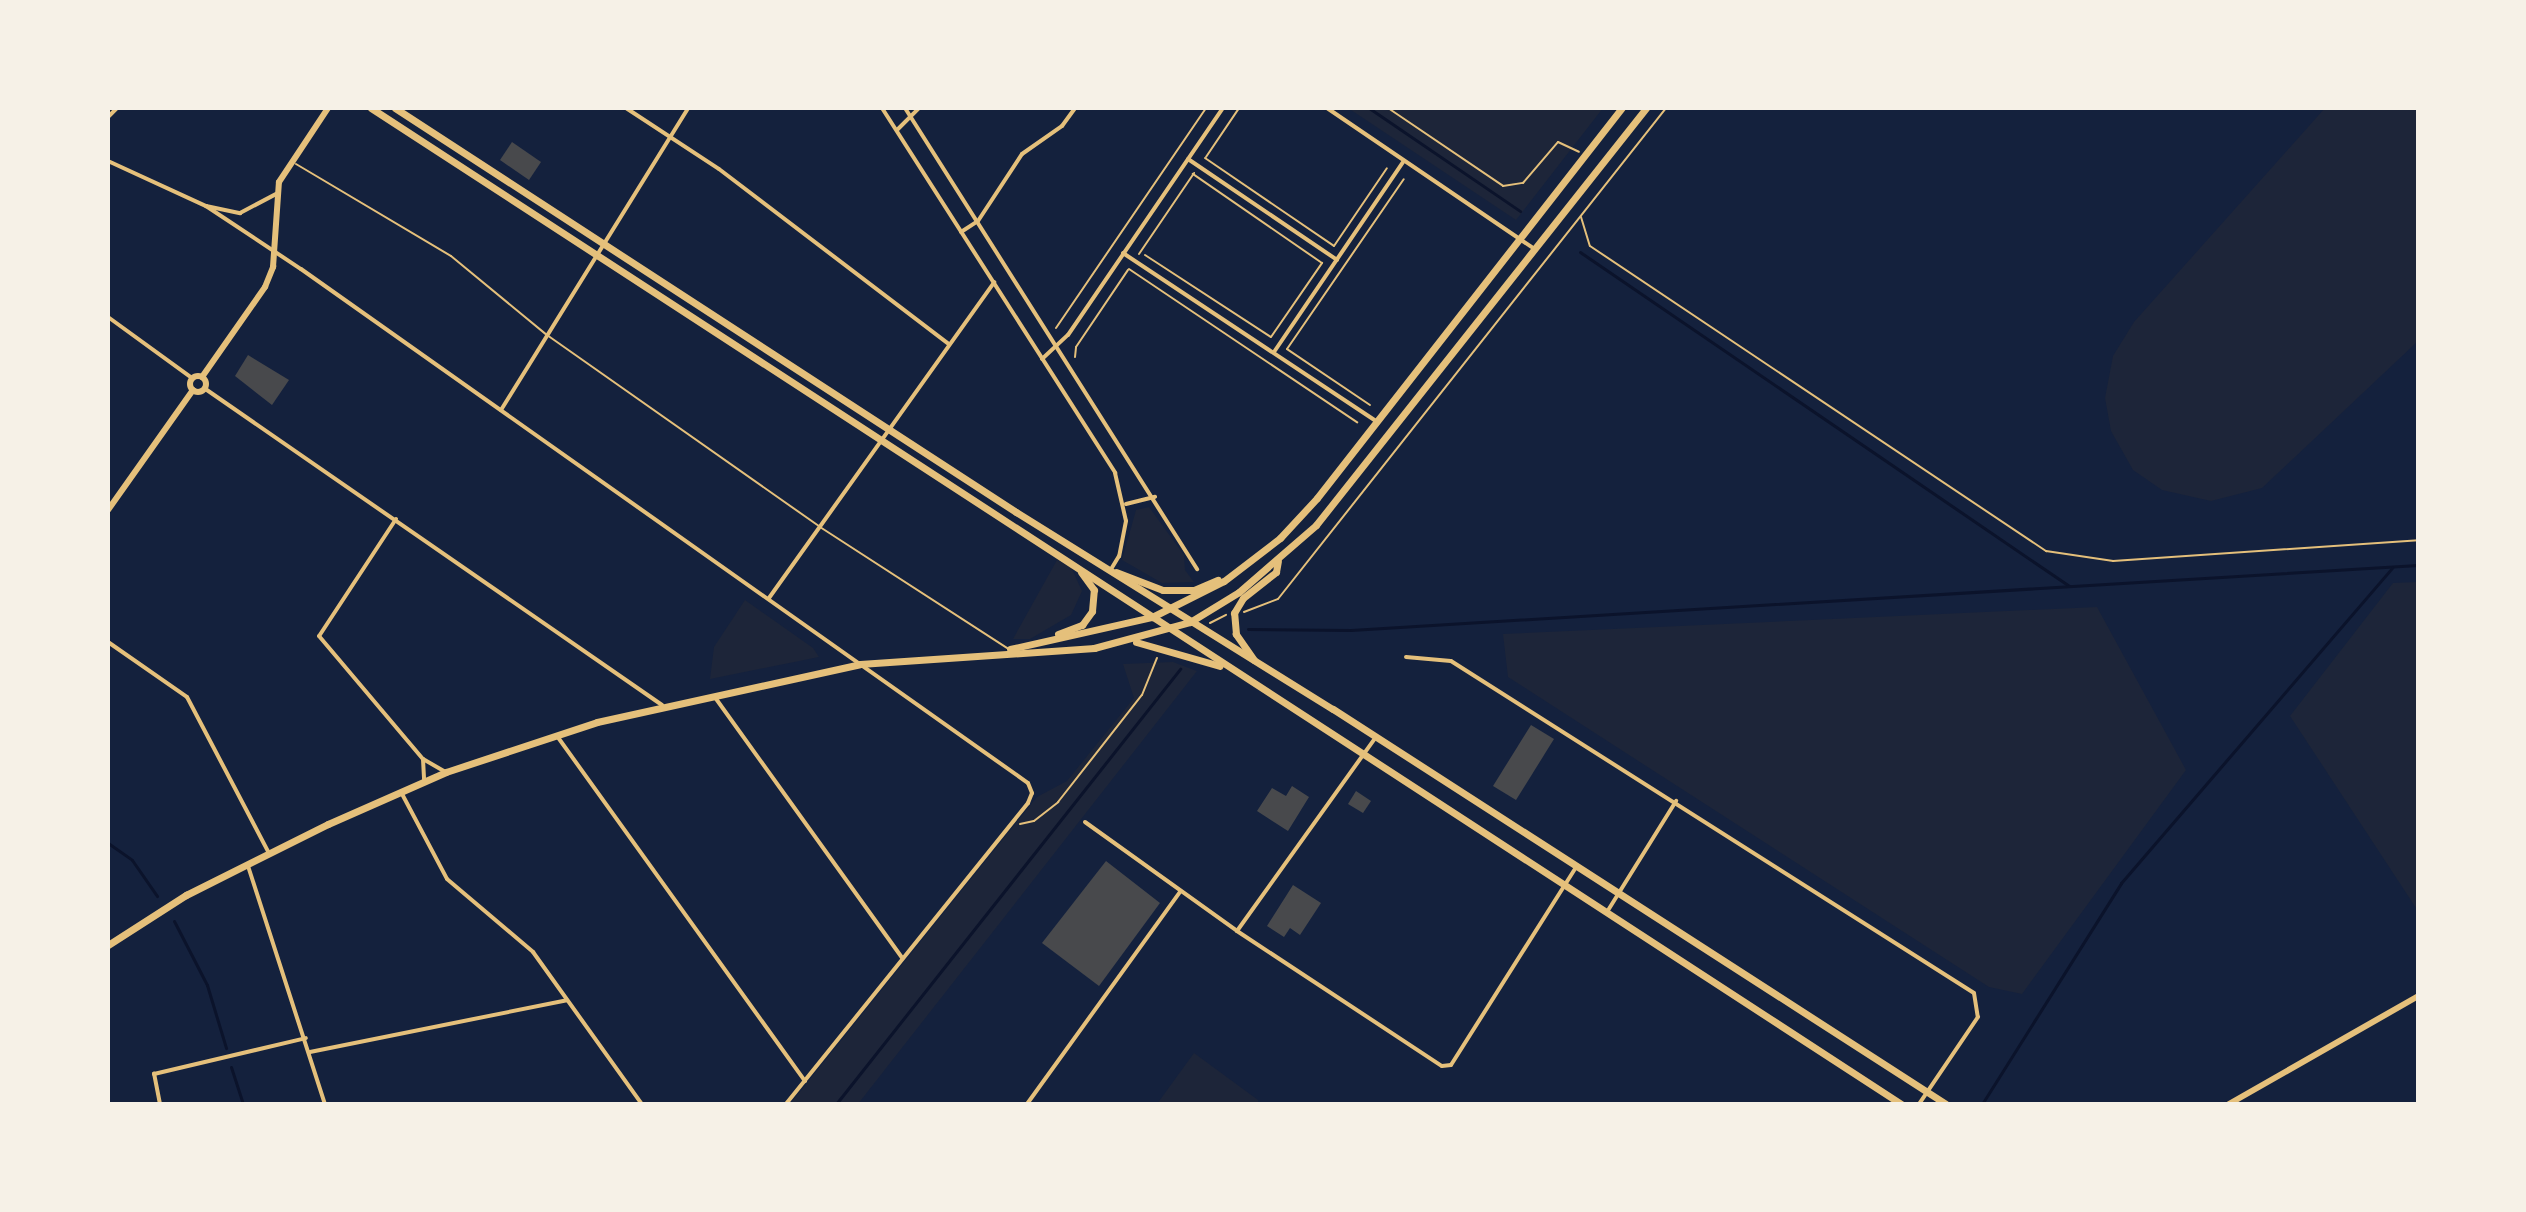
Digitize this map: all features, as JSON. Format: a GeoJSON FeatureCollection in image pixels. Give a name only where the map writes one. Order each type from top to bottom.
{"type":"FeatureCollection","features":[{"type":"Feature","properties":{"kind":"main road"},"geometry":{"type":"LineString","coordinates":[[193,390],[204,388],[202,377],[265,287],[274,253],[276,194],[291,162],[328,108]]}},
{"type":"Feature","properties":{"kind":"main road"},"geometry":{"type":"LineString","coordinates":[[371,108],[1074,565],[1362,757],[1901,1104]]}},
{"type":"Feature","properties":{"kind":"main road"},"geometry":{"type":"LineString","coordinates":[[395,108],[888,430],[1376,737],[1946,1104]]}},
{"type":"Feature","properties":{"kind":"main road"},"geometry":{"type":"LineString","coordinates":[[1000,652],[1054,637],[1152,617],[1224,581],[1292,526],[1622,108]]}},
{"type":"Feature","properties":{"kind":"main road"},"geometry":{"type":"LineString","coordinates":[[1130,642],[1172,631],[1190,622],[1279,559],[1330,509],[1646,108]]}},
{"type":"Feature","properties":{"kind":"main road"},"geometry":{"type":"LineString","coordinates":[[108,510],[193,390],[192,378],[202,377]]}},
{"type":"Feature","properties":{"kind":"main road"},"geometry":{"type":"LineString","coordinates":[[1254,661],[1236,634],[1234,613],[1243,598],[1276,572],[1279,559]]}},
{"type":"Feature","properties":{"kind":"main road"},"geometry":{"type":"LineString","coordinates":[[1054,637],[1082,625],[1095,599],[1091,584],[1074,565]]}},
{"type":"Feature","properties":{"kind":"main road"},"geometry":{"type":"LineString","coordinates":[[1110,571],[1163,590],[1194,590],[1224,581]]}},
{"type":"Feature","properties":{"kind":"main road"},"geometry":{"type":"LineString","coordinates":[[108,945],[186,895],[446,772],[556,734],[662,705],[860,664],[1130,642],[1154,643],[1226,668]]}},
{"type":"Feature","properties":{"kind":"main road"},"geometry":{"type":"LineString","coordinates":[[2229,1104],[2418,996]]}},
{"type":"Feature","properties":{"kind":"street"},"geometry":{"type":"LineString","coordinates":[[108,117],[117,108]]}},
{"type":"Feature","properties":{"kind":"street"},"geometry":{"type":"LineString","coordinates":[[626,108],[670,137],[949,344]]}},
{"type":"Feature","properties":{"kind":"street"},"geometry":{"type":"LineString","coordinates":[[501,410],[688,108]]}},
{"type":"Feature","properties":{"kind":"street"},"geometry":{"type":"LineString","coordinates":[[882,108],[1107,458],[1125,504],[1119,556],[1110,571]]}},
{"type":"Feature","properties":{"kind":"street"},"geometry":{"type":"LineString","coordinates":[[905,108],[1155,497],[1197,569]]}},
{"type":"Feature","properties":{"kind":"street"},"geometry":{"type":"LineString","coordinates":[[897,130],[912,119],[919,108]]}},
{"type":"Feature","properties":{"kind":"street"},"geometry":{"type":"LineString","coordinates":[[961,232],[978,221],[1022,154],[1062,126],[1075,108]]}},
{"type":"Feature","properties":{"kind":"street"},"geometry":{"type":"LineString","coordinates":[[1042,359],[1058,347],[1223,108]]}},
{"type":"Feature","properties":{"kind":"street"},"geometry":{"type":"LineString","coordinates":[[1327,108],[1534,249]]}},
{"type":"Feature","properties":{"kind":"street"},"geometry":{"type":"LineString","coordinates":[[1188,159],[1337,260]]}},
{"type":"Feature","properties":{"kind":"street"},"geometry":{"type":"LineString","coordinates":[[108,161],[206,206],[769,598],[1028,783],[1031,798],[786,1104]]}},
{"type":"Feature","properties":{"kind":"street"},"geometry":{"type":"LineString","coordinates":[[1274,352],[1404,161]]}},
{"type":"Feature","properties":{"kind":"street"},"geometry":{"type":"LineString","coordinates":[[206,206],[240,213],[276,194]]}},
{"type":"Feature","properties":{"kind":"street"},"geometry":{"type":"LineString","coordinates":[[1123,253],[1377,422]]}},
{"type":"Feature","properties":{"kind":"street"},"geometry":{"type":"LineString","coordinates":[[769,598],[994,282]]}},
{"type":"Feature","properties":{"kind":"street"},"geometry":{"type":"LineString","coordinates":[[108,317],[192,378]]}},
{"type":"Feature","properties":{"kind":"street"},"geometry":{"type":"LineString","coordinates":[[204,388],[662,705]]}},
{"type":"Feature","properties":{"kind":"street"},"geometry":{"type":"LineString","coordinates":[[1125,504],[1155,497]]}},
{"type":"Feature","properties":{"kind":"street"},"geometry":{"type":"LineString","coordinates":[[396,519],[319,636],[423,759],[446,772]]}},
{"type":"Feature","properties":{"kind":"street"},"geometry":{"type":"LineString","coordinates":[[108,642],[187,697],[270,855]]}},
{"type":"Feature","properties":{"kind":"street"},"geometry":{"type":"LineString","coordinates":[[1406,657],[1451,661],[1974,993],[1981,1010],[1978,1017],[1919,1104]]}},
{"type":"Feature","properties":{"kind":"street"},"geometry":{"type":"LineString","coordinates":[[712,694],[903,959]]}},
{"type":"Feature","properties":{"kind":"street"},"geometry":{"type":"LineString","coordinates":[[556,734],[805,1081]]}},
{"type":"Feature","properties":{"kind":"street"},"geometry":{"type":"LineString","coordinates":[[1237,931],[1376,737]]}},
{"type":"Feature","properties":{"kind":"street"},"geometry":{"type":"LineString","coordinates":[[423,759],[424,782]]}},
{"type":"Feature","properties":{"kind":"street"},"geometry":{"type":"LineString","coordinates":[[401,792],[447,879],[524,942],[642,1104]]}},
{"type":"Feature","properties":{"kind":"street"},"geometry":{"type":"LineString","coordinates":[[1606,914],[1676,801]]}},
{"type":"Feature","properties":{"kind":"street"},"geometry":{"type":"LineString","coordinates":[[1085,822],[1237,931],[1442,1066],[1451,1065],[1577,866]]}},
{"type":"Feature","properties":{"kind":"street"},"geometry":{"type":"LineString","coordinates":[[248,866],[325,1104]]}},
{"type":"Feature","properties":{"kind":"street"},"geometry":{"type":"LineString","coordinates":[[1027,1104],[1180,892]]}},
{"type":"Feature","properties":{"kind":"street"},"geometry":{"type":"LineString","coordinates":[[310,1052],[567,1000]]}},
{"type":"Feature","properties":{"kind":"street"},"geometry":{"type":"LineString","coordinates":[[160,1104],[154,1074],[306,1038]]}},
{"type":"Feature","properties":{"kind":"lane"},"geometry":{"type":"LineString","coordinates":[[291,162],[451,256],[547,335],[820,527],[1010,650]]}},
{"type":"Feature","properties":{"kind":"path"},"geometry":{"type":"LineString","coordinates":[[1056,328],[1206,108]]}},
{"type":"Feature","properties":{"kind":"path"},"geometry":{"type":"LineString","coordinates":[[1239,108],[1204,160],[1334,246],[1387,168]]}},
{"type":"Feature","properties":{"kind":"path"},"geometry":{"type":"LineString","coordinates":[[1388,108],[1503,186],[1523,183],[1558,142],[1568,143],[1584,155]]}},
{"type":"Feature","properties":{"kind":"path"},"geometry":{"type":"LineString","coordinates":[[1240,613],[1278,599],[1666,108]]}},
{"type":"Feature","properties":{"kind":"path"},"geometry":{"type":"LineString","coordinates":[[1138,256],[1194,173],[1322,263],[1271,337],[1145,255]]}},
{"type":"Feature","properties":{"kind":"path"},"geometry":{"type":"LineString","coordinates":[[1370,405],[1287,349],[1404,179]]}},
{"type":"Feature","properties":{"kind":"path"},"geometry":{"type":"LineString","coordinates":[[1580,216],[1590,246],[2046,551],[2113,561],[2418,540]]}},
{"type":"Feature","properties":{"kind":"path"},"geometry":{"type":"LineString","coordinates":[[1075,357],[1076,347],[1130,268],[1357,422]]}},
{"type":"Feature","properties":{"kind":"path"},"geometry":{"type":"LineString","coordinates":[[1210,623],[1229,613]]}},
{"type":"Feature","properties":{"kind":"path"},"geometry":{"type":"LineString","coordinates":[[1010,824],[1030,822],[1058,802],[1142,695],[1157,656],[1165,656]]}},
{"type":"Feature","properties":{"kind":"shaded area"},"geometry":{"type":"Polygon","coordinates":[[[1348,108],[1603,108],[1516,220],[1348,108]]]}},
{"type":"Feature","properties":{"kind":"shaded area"},"geometry":{"type":"Polygon","coordinates":[[[2325,108],[2418,108],[2418,341],[2262,488],[2211,501],[2162,490],[2133,470],[2111,431],[2105,398],[2113,356],[2134,322],[2325,108]]]}},
{"type":"Feature","properties":{"kind":"shaded area"},"geometry":{"type":"Polygon","coordinates":[[[1149,507],[1184,555],[1185,570],[1194,582],[1162,583],[1122,560],[1136,510],[1149,507]]]}},
{"type":"Feature","properties":{"kind":"shaded area"},"geometry":{"type":"Polygon","coordinates":[[[1057,560],[1071,567],[1082,591],[1071,615],[1030,639],[1013,639],[1057,560]]]}},
{"type":"Feature","properties":{"kind":"shaded area"},"geometry":{"type":"Polygon","coordinates":[[[2418,582],[2418,911],[2290,716],[2393,583],[2418,582]]]}},
{"type":"Feature","properties":{"kind":"shaded area"},"geometry":{"type":"Polygon","coordinates":[[[745,600],[813,648],[819,657],[710,679],[714,647],[745,600]]]}},
{"type":"Feature","properties":{"kind":"shaded area"},"geometry":{"type":"Polygon","coordinates":[[[2097,607],[2186,770],[2022,994],[1989,987],[1508,677],[1503,634],[2097,607]]]}},
{"type":"Feature","properties":{"kind":"shaded area"},"geometry":{"type":"Polygon","coordinates":[[[1173,662],[1197,671],[858,1104],[790,1104],[1037,797],[1067,781],[1134,698],[1123,664],[1173,662]]]}},
{"type":"Feature","properties":{"kind":"shaded area"},"geometry":{"type":"Polygon","coordinates":[[[1194,1053],[1258,1100],[1258,1104],[1157,1104],[1194,1053]]]}},
{"type":"Feature","properties":{"kind":"building"},"geometry":{"type":"Polygon","coordinates":[[[512,142],[541,162],[529,180],[500,160],[512,142]]]}},
{"type":"Feature","properties":{"kind":"building"},"geometry":{"type":"Polygon","coordinates":[[[248,355],[289,380],[272,405],[235,376],[248,355]]]}},
{"type":"Feature","properties":{"kind":"building"},"geometry":{"type":"Polygon","coordinates":[[[1531,725],[1554,739],[1516,800],[1493,786],[1531,725]]]}},
{"type":"Feature","properties":{"kind":"building"},"geometry":{"type":"Polygon","coordinates":[[[1292,786],[1309,797],[1288,831],[1257,811],[1272,788],[1286,796],[1292,786]]]}},
{"type":"Feature","properties":{"kind":"building"},"geometry":{"type":"Polygon","coordinates":[[[1356,791],[1371,801],[1363,813],[1348,804],[1356,791]]]}},
{"type":"Feature","properties":{"kind":"building"},"geometry":{"type":"Polygon","coordinates":[[[1106,861],[1160,903],[1099,986],[1042,943],[1106,861]]]}},
{"type":"Feature","properties":{"kind":"building"},"geometry":{"type":"Polygon","coordinates":[[[1293,885],[1321,903],[1300,935],[1290,928],[1284,937],[1267,926],[1293,885]]]}},
{"type":"Feature","properties":{"kind":"waterway"},"geometry":{"type":"LineString","coordinates":[[1369,108],[1520,211]]}},
{"type":"Feature","properties":{"kind":"waterway"},"geometry":{"type":"LineString","coordinates":[[1580,252],[2069,586]]}},
{"type":"Feature","properties":{"kind":"waterway"},"geometry":{"type":"LineString","coordinates":[[1248,629],[1351,630],[2418,565]]}},
{"type":"Feature","properties":{"kind":"waterway"},"geometry":{"type":"LineString","coordinates":[[1982,1104],[2121,883],[2392,568]]}},
{"type":"Feature","properties":{"kind":"waterway"},"geometry":{"type":"LineString","coordinates":[[836,1104],[1180,669]]}},
{"type":"Feature","properties":{"kind":"waterway"},"geometry":{"type":"LineString","coordinates":[[108,843],[132,860],[157,896]]}},
{"type":"Feature","properties":{"kind":"waterway"},"geometry":{"type":"LineString","coordinates":[[174,921],[207,985],[226,1048]]}},
{"type":"Feature","properties":{"kind":"waterway"},"geometry":{"type":"LineString","coordinates":[[231,1067],[243,1104]]}}]}
